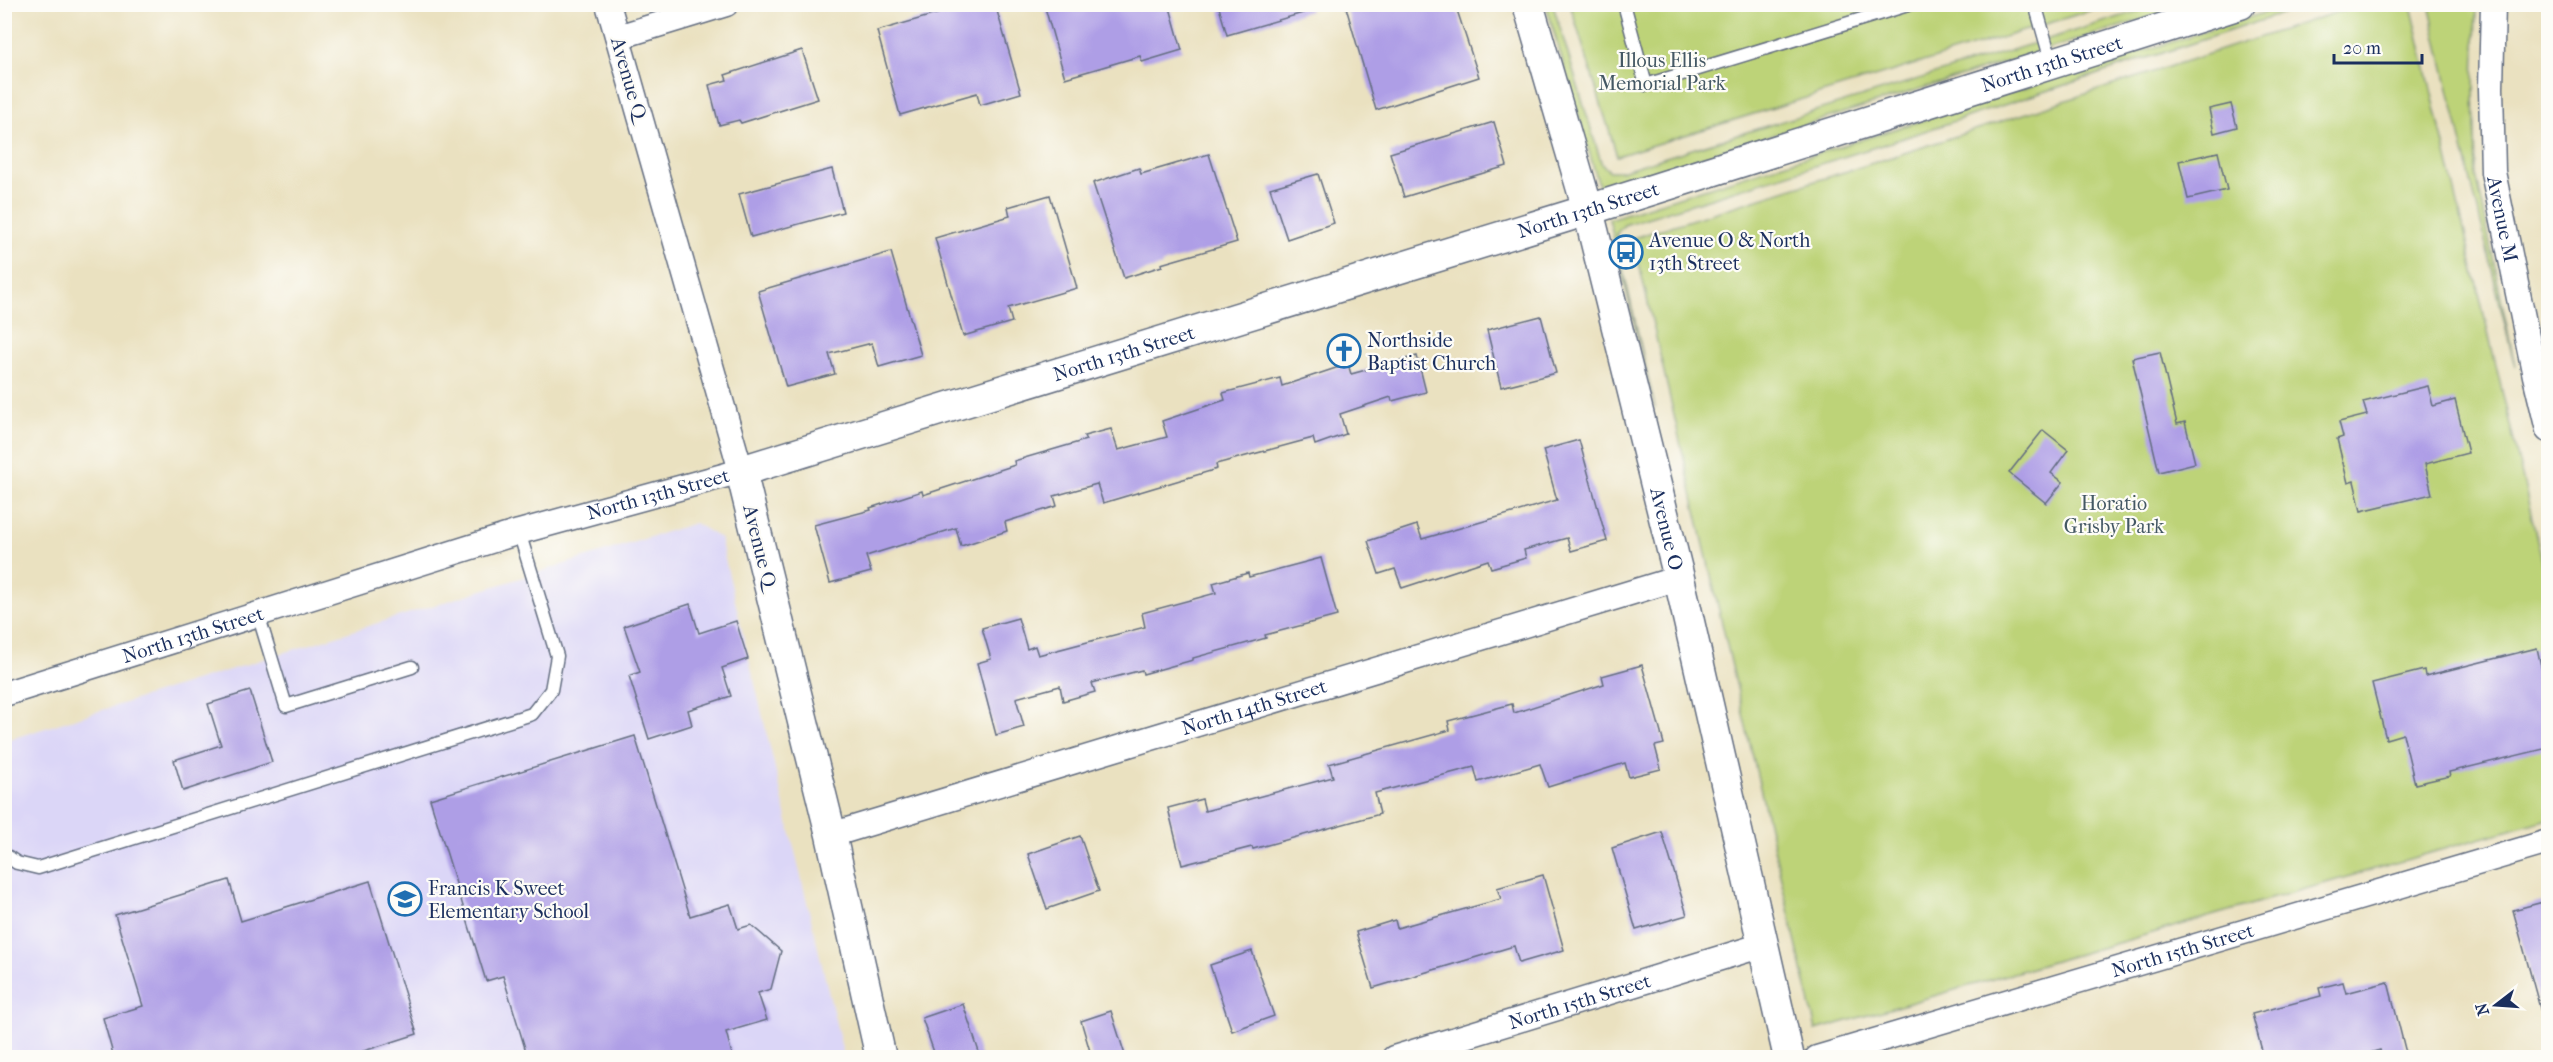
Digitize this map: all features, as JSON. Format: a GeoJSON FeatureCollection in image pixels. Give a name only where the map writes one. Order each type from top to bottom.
{"type":"FeatureCollection","features":[{"type":"Feature","properties":{"kind":"street","name":"Avenue Q"},"geometry":{"type":"LineString","coordinates":[[608,4],[741,471],[831,835],[881,1058]]}},
{"type":"Feature","properties":{"kind":"street"},"geometry":{"type":"LineString","coordinates":[[618,38],[726,4]]}},
{"type":"Feature","properties":{"kind":"street","name":"Avenue O"},"geometry":{"type":"LineString","coordinates":[[1528,4],[1588,210],[1679,578],[1789,1058]]}},
{"type":"Feature","properties":{"kind":"street","name":"North 13th Street"},"geometry":{"type":"LineString","coordinates":[[4,694],[519,532],[741,471],[1588,210],[2240,4]]}},
{"type":"Feature","properties":{"kind":"street","name":"Avenue M"},"geometry":{"type":"LineString","coordinates":[[2493,4],[2491,88],[2493,172],[2542,374],[2548,430]]}},
{"type":"Feature","properties":{"kind":"street","name":"North 14th Street"},"geometry":{"type":"LineString","coordinates":[[831,835],[1679,578]]}},
{"type":"Feature","properties":{"kind":"street","name":"North 15th Street"},"geometry":{"type":"LineString","coordinates":[[1817,1058],[2548,842]]}},
{"type":"Feature","properties":{"kind":"street","name":"North 15th Street"},"geometry":{"type":"LineString","coordinates":[[1394,1058],[1763,945]]}},
{"type":"Feature","properties":{"kind":"lane"},"geometry":{"type":"LineString","coordinates":[[1623,4],[1646,85],[1911,4]]}},
{"type":"Feature","properties":{"kind":"lane"},"geometry":{"type":"LineString","coordinates":[[2035,4],[2052,64]]}},
{"type":"Feature","properties":{"kind":"lane"},"geometry":{"type":"LineString","coordinates":[[4,854],[17,863],[38,868],[532,714],[551,690],[557,656],[519,532]]}},
{"type":"Feature","properties":{"kind":"lane"},"geometry":{"type":"LineString","coordinates":[[258,614],[286,706],[412,667]]}},
{"type":"Feature","properties":{"kind":"shaded area","name":"Francis K Sweet Elementary School"},"geometry":{"type":"Polygon","coordinates":[[[695,523],[720,538],[844,1057],[5,1057],[4,741],[695,523]]]}},
{"type":"Feature","properties":{"kind":"green space","name":"Illous Ellis Memorial Park"},"geometry":{"type":"Polygon","coordinates":[[[1570,4],[2108,5],[1617,156],[1570,4]]]}},
{"type":"Feature","properties":{"kind":"green space"},"geometry":{"type":"Polygon","coordinates":[[[2292,4],[2309,5],[1885,144],[1624,225],[1617,233],[1617,242],[1655,408],[1609,219],[2292,4]]]}},
{"type":"Feature","properties":{"kind":"green space"},"geometry":{"type":"Polygon","coordinates":[[[1546,5],[1553,5],[1602,165],[1610,171],[1621,171],[2158,5],[2189,5],[1600,189],[1546,5]]]}},
{"type":"Feature","properties":{"kind":"green space","name":"Horatio Grisby Park"},"geometry":{"type":"Polygon","coordinates":[[[2359,5],[2411,5],[2548,586],[2548,819],[1816,1030],[1633,238],[1889,158],[2359,5]]]}},
{"type":"Feature","properties":{"kind":"green space"},"geometry":{"type":"Polygon","coordinates":[[[2429,5],[2476,5],[2474,89],[2476,174],[2515,367],[2429,5]]]}},
{"type":"Feature","properties":{"kind":"building"},"geometry":{"type":"Polygon","coordinates":[[[945,4],[995,4],[1021,93],[980,105],[977,93],[900,115],[877,31],[947,11],[945,4]]]}},
{"type":"Feature","properties":{"kind":"building"},"geometry":{"type":"Polygon","coordinates":[[[1044,4],[1169,4],[1182,50],[1142,62],[1140,56],[1065,78],[1044,4]]]}},
{"type":"Feature","properties":{"kind":"building"},"geometry":{"type":"Polygon","coordinates":[[[1218,4],[1309,4],[1310,11],[1227,35],[1218,4]]]}},
{"type":"Feature","properties":{"kind":"building"},"geometry":{"type":"Polygon","coordinates":[[[1345,4],[1455,4],[1479,77],[1376,110],[1345,4]]]}},
{"type":"Feature","properties":{"kind":"building"},"geometry":{"type":"Polygon","coordinates":[[[802,50],[818,99],[741,123],[739,120],[719,125],[709,85],[727,80],[725,75],[802,50]]]}},
{"type":"Feature","properties":{"kind":"building"},"geometry":{"type":"Polygon","coordinates":[[[2231,104],[2237,127],[2214,133],[2209,109],[2231,104]]]}},
{"type":"Feature","properties":{"kind":"building"},"geometry":{"type":"Polygon","coordinates":[[[1494,122],[1507,166],[1404,197],[1390,153],[1494,122]]]}},
{"type":"Feature","properties":{"kind":"building"},"geometry":{"type":"Polygon","coordinates":[[[2218,152],[2227,190],[2188,199],[2179,161],[2218,152]]]}},
{"type":"Feature","properties":{"kind":"building"},"geometry":{"type":"Polygon","coordinates":[[[1209,154],[1237,242],[1161,264],[1162,266],[1124,278],[1093,183],[1139,168],[1141,174],[1209,154]]]}},
{"type":"Feature","properties":{"kind":"building"},"geometry":{"type":"Polygon","coordinates":[[[832,169],[843,212],[751,237],[739,194],[832,169]]]}},
{"type":"Feature","properties":{"kind":"building"},"geometry":{"type":"Polygon","coordinates":[[[1318,174],[1334,223],[1287,239],[1270,188],[1318,174]]]}},
{"type":"Feature","properties":{"kind":"building"},"geometry":{"type":"Polygon","coordinates":[[[1050,195],[1077,288],[1008,308],[1012,322],[963,336],[935,238],[1010,216],[1008,207],[1050,195]]]}},
{"type":"Feature","properties":{"kind":"building"},"geometry":{"type":"Polygon","coordinates":[[[891,252],[921,355],[879,367],[872,343],[829,354],[835,374],[786,387],[758,291],[891,252]]]}},
{"type":"Feature","properties":{"kind":"building"},"geometry":{"type":"Polygon","coordinates":[[[1541,316],[1556,373],[1501,387],[1487,330],[1541,316]]]}},
{"type":"Feature","properties":{"kind":"building"},"geometry":{"type":"Polygon","coordinates":[[[2160,352],[2177,424],[2185,422],[2195,463],[2159,472],[2132,358],[2160,352]]]}},
{"type":"Feature","properties":{"kind":"building"},"geometry":{"type":"Polygon","coordinates":[[[1417,356],[1426,392],[1392,401],[1391,397],[1340,414],[1346,434],[1315,445],[1313,438],[1216,464],[1217,469],[1103,503],[1097,484],[1054,496],[1057,506],[1005,522],[1007,531],[961,546],[956,528],[866,556],[871,572],[830,583],[814,525],[871,510],[870,508],[922,491],[923,495],[1015,465],[1014,461],[1086,440],[1084,436],[1111,429],[1118,450],[1167,437],[1162,421],[1225,400],[1223,393],[1280,378],[1282,386],[1348,364],[1351,374],[1417,356]]]}},
{"type":"Feature","properties":{"kind":"building"},"geometry":{"type":"Polygon","coordinates":[[[2428,386],[2433,406],[2455,400],[2468,453],[2425,464],[2432,494],[2361,511],[2354,481],[2348,483],[2337,439],[2343,437],[2339,422],[2367,415],[2363,402],[2428,386]]]}},
{"type":"Feature","properties":{"kind":"building"},"geometry":{"type":"Polygon","coordinates":[[[2043,430],[2068,450],[2051,473],[2063,482],[2046,503],[2009,473],[2043,430]]]}},
{"type":"Feature","properties":{"kind":"building"},"geometry":{"type":"Polygon","coordinates":[[[1579,440],[1607,541],[1571,551],[1567,538],[1524,550],[1526,558],[1491,568],[1488,560],[1402,588],[1395,569],[1379,574],[1368,541],[1417,525],[1422,539],[1557,500],[1543,450],[1579,440]]]}},
{"type":"Feature","properties":{"kind":"building"},"geometry":{"type":"Polygon","coordinates":[[[1321,558],[1337,616],[1265,635],[1266,638],[1143,674],[1142,670],[1092,683],[1095,692],[1063,701],[1060,686],[1016,698],[1024,727],[996,735],[977,663],[991,659],[982,628],[1018,618],[1027,649],[1035,646],[1038,655],[1145,627],[1142,613],[1216,593],[1213,583],[1248,573],[1249,577],[1321,558]]]}},
{"type":"Feature","properties":{"kind":"building"},"geometry":{"type":"Polygon","coordinates":[[[690,604],[699,633],[736,621],[748,659],[722,668],[731,696],[688,710],[692,725],[649,739],[629,676],[640,672],[624,626],[690,604]]]}},
{"type":"Feature","properties":{"kind":"building"},"geometry":{"type":"Polygon","coordinates":[[[2537,648],[2548,697],[2548,748],[2449,772],[2450,776],[2415,784],[2403,734],[2386,739],[2372,683],[2424,670],[2425,676],[2537,648]]]}},
{"type":"Feature","properties":{"kind":"building"},"geometry":{"type":"Polygon","coordinates":[[[1642,665],[1664,744],[1655,746],[1661,769],[1629,777],[1625,763],[1548,787],[1540,764],[1478,782],[1474,767],[1375,793],[1380,814],[1253,849],[1252,847],[1182,865],[1168,808],[1202,799],[1205,811],[1333,777],[1329,764],[1450,730],[1448,721],[1512,704],[1514,713],[1604,684],[1602,676],[1642,665]]]}},
{"type":"Feature","properties":{"kind":"building"},"geometry":{"type":"Polygon","coordinates":[[[250,691],[272,762],[183,791],[174,760],[221,745],[208,704],[250,691]]]}},
{"type":"Feature","properties":{"kind":"building"},"geometry":{"type":"Polygon","coordinates":[[[635,736],[690,916],[730,904],[738,929],[751,925],[781,951],[771,989],[758,993],[767,1020],[726,1032],[733,1058],[528,1058],[503,976],[486,981],[430,799],[635,736]]]}},
{"type":"Feature","properties":{"kind":"building"},"geometry":{"type":"Polygon","coordinates":[[[1662,832],[1687,915],[1636,930],[1612,848],[1662,832]]]}},
{"type":"Feature","properties":{"kind":"building"},"geometry":{"type":"Polygon","coordinates":[[[1080,836],[1099,891],[1047,909],[1028,854],[1080,836]]]}},
{"type":"Feature","properties":{"kind":"building"},"geometry":{"type":"Polygon","coordinates":[[[1543,875],[1564,950],[1519,963],[1514,946],[1373,988],[1356,932],[1395,920],[1397,928],[1501,899],[1497,888],[1543,875]]]}},
{"type":"Feature","properties":{"kind":"building"},"geometry":{"type":"Polygon","coordinates":[[[229,880],[241,921],[370,881],[417,1034],[342,1058],[114,1058],[103,1018],[143,1006],[115,915],[229,880]]]}},
{"type":"Feature","properties":{"kind":"building"},"geometry":{"type":"Polygon","coordinates":[[[2543,902],[2548,922],[2548,1011],[2541,1012],[2513,910],[2543,902]]]}},
{"type":"Feature","properties":{"kind":"building"},"geometry":{"type":"Polygon","coordinates":[[[1252,951],[1274,1016],[1232,1031],[1210,965],[1252,951]]]}},
{"type":"Feature","properties":{"kind":"building"},"geometry":{"type":"Polygon","coordinates":[[[2343,982],[2346,993],[2388,982],[2406,1053],[2386,1058],[2382,1058],[2380,1050],[2353,1058],[2264,1058],[2252,1014],[2321,996],[2319,988],[2343,982]]]}},
{"type":"Feature","properties":{"kind":"building"},"geometry":{"type":"Polygon","coordinates":[[[963,1004],[981,1058],[936,1058],[922,1018],[963,1004]]]}},
{"type":"Feature","properties":{"kind":"building"},"geometry":{"type":"Polygon","coordinates":[[[1111,1011],[1126,1058],[1092,1058],[1081,1021],[1111,1011]]]}},
{"type":"Feature","properties":{"kind":"place","name":"Avenue O & North 13th Street"},"geometry":{"type":"Point","coordinates":[1626,252]}},
{"type":"Feature","properties":{"kind":"place","name":"Northside Baptist Church"},"geometry":{"type":"Point","coordinates":[1344,351]}},
{"type":"Feature","properties":{"kind":"place","name":"Francis K Sweet Elementary School"},"geometry":{"type":"Point","coordinates":[405,899]}}]}
